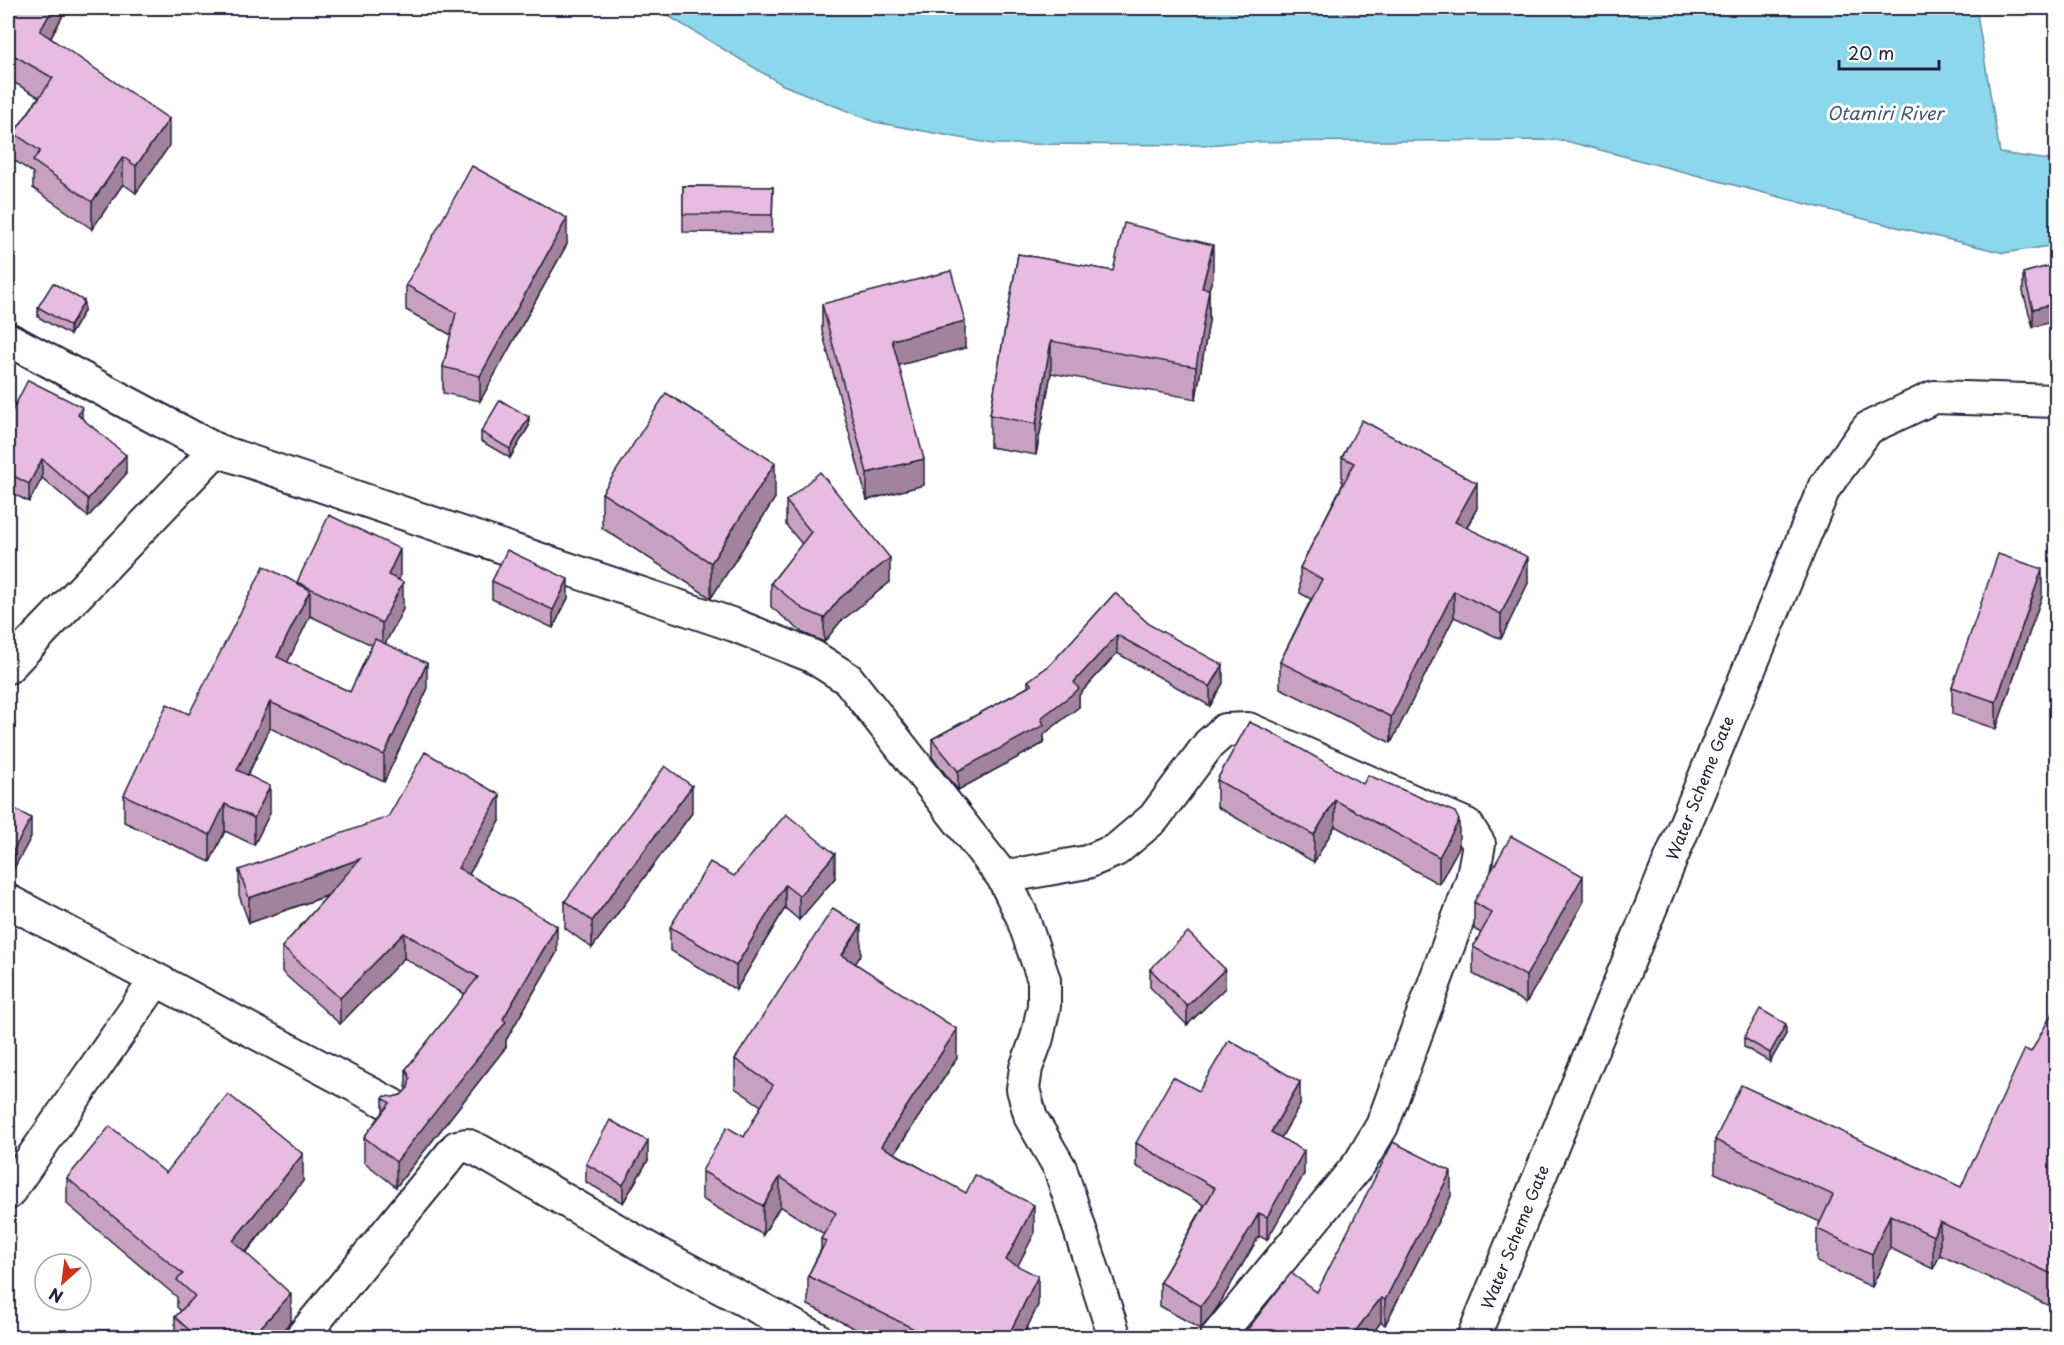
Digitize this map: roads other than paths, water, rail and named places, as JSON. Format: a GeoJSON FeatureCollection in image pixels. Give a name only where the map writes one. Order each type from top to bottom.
{"type":"FeatureCollection","features":[{"type":"Feature","properties":{"kind":"street"},"geometry":{"type":"LineString","coordinates":[[8,339],[216,450],[734,625],[812,656],[848,679],[1003,877],[1022,916],[1044,980],[1044,1006],[1037,1038],[1026,1068],[1023,1089],[1031,1118],[1060,1168],[1116,1338]]}},
{"type":"Feature","properties":{"kind":"street","name":"Water Scheme Gate"},"geometry":{"type":"LineString","coordinates":[[1473,1338],[1824,488],[1868,428],[1934,397],[2056,401]]}},
{"type":"Feature","properties":{"kind":"street"},"geometry":{"type":"LineString","coordinates":[[8,667],[216,450]]}},
{"type":"Feature","properties":{"kind":"street"},"geometry":{"type":"LineString","coordinates":[[1003,877],[1087,862],[1116,850],[1154,818],[1209,744],[1225,730],[1248,729],[1467,825],[1479,844],[1472,881],[1382,1126],[1360,1163],[1216,1338]]}},
{"type":"Feature","properties":{"kind":"street"},"geometry":{"type":"LineString","coordinates":[[8,901],[392,1105]]}},
{"type":"Feature","properties":{"kind":"street"},"geometry":{"type":"LineString","coordinates":[[8,1193],[156,980]]}},
{"type":"Feature","properties":{"kind":"street"},"geometry":{"type":"LineString","coordinates":[[300,1338],[457,1147],[466,1145],[656,1252],[816,1338]]}},
{"type":"Feature","properties":{"kind":"water","name":"Otamiri River"},"geometry":{"type":"Polygon","coordinates":[[[655,8],[1976,8],[2000,153],[2056,161],[2056,245],[2004,253],[1562,140],[1238,142],[1209,145],[993,144],[875,122],[783,85],[655,8]]]}}]}
